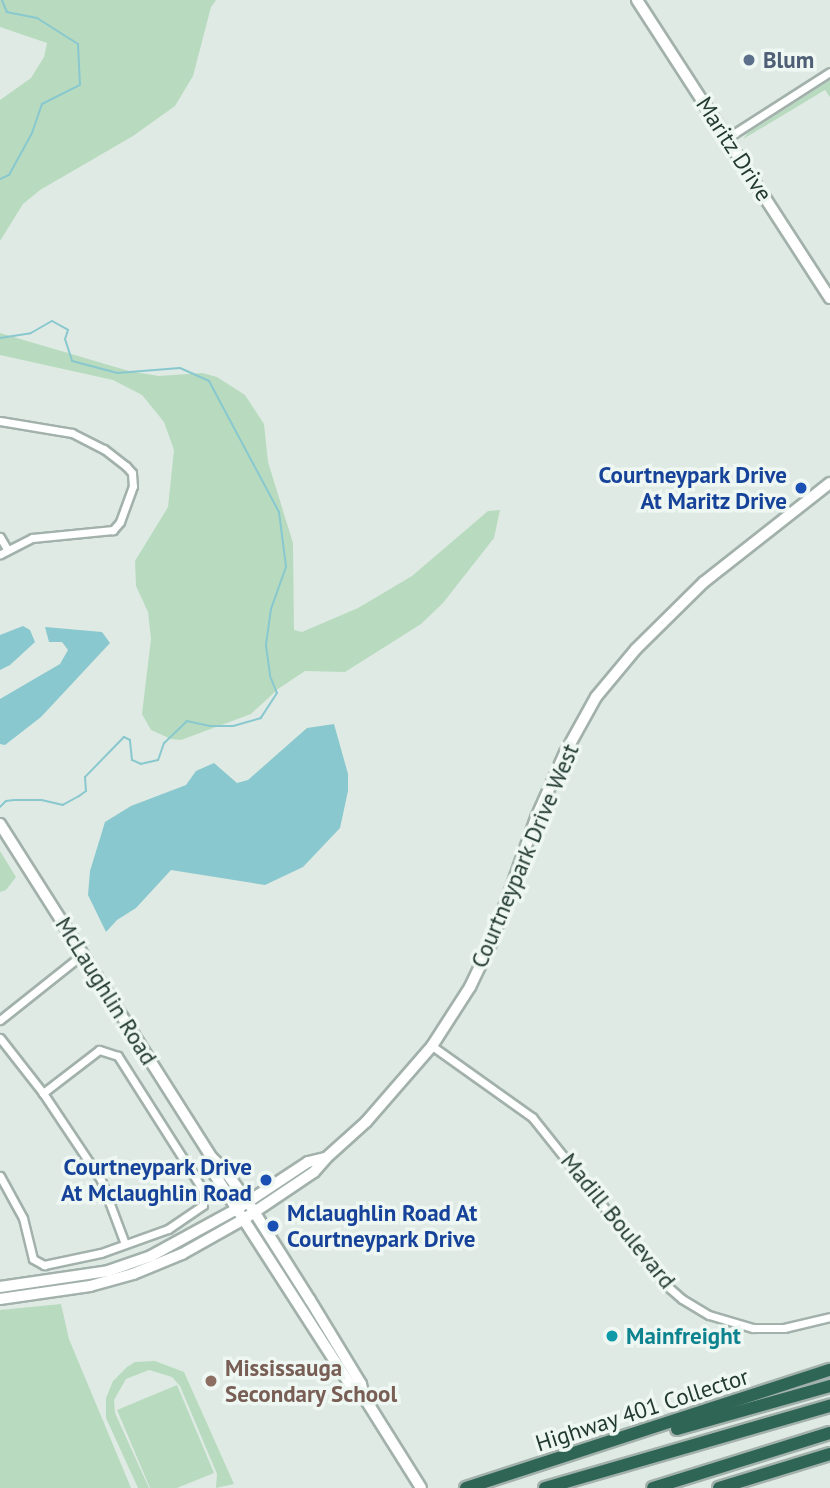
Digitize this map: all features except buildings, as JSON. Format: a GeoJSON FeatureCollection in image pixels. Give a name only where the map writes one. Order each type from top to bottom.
{"type":"FeatureCollection","features":[{"type":"Feature","properties":{"kind":"highway","name":"Highway 401 Collector"},"geometry":{"type":"LineString","coordinates":[[466,1488],[830,1370]]}},
{"type":"Feature","properties":{"kind":"highway"},"geometry":{"type":"LineString","coordinates":[[571,1456],[830,1387]]}},
{"type":"Feature","properties":{"kind":"highway"},"geometry":{"type":"LineString","coordinates":[[545,1488],[830,1406]]}},
{"type":"Feature","properties":{"kind":"highway"},"geometry":{"type":"LineString","coordinates":[[653,1488],[830,1433]]}},
{"type":"Feature","properties":{"kind":"highway"},"geometry":{"type":"LineString","coordinates":[[719,1488],[830,1454]]}},
{"type":"Feature","properties":{"kind":"main road","name":"Maritz Drive"},"geometry":{"type":"LineString","coordinates":[[637,0],[830,298]]}},
{"type":"Feature","properties":{"kind":"main road","name":"Courtneypark Drive West"},"geometry":{"type":"LineString","coordinates":[[0,1299],[52,1294],[133,1274],[182,1254],[244,1219],[314,1172],[366,1122],[432,1046],[470,987],[492,941],[536,818],[565,753],[596,697],[636,649],[695,591],[830,483]]}},
{"type":"Feature","properties":{"kind":"main road","name":"McLaughlin Road"},"geometry":{"type":"LineString","coordinates":[[2,826],[212,1158],[248,1202],[361,1384],[364,1397],[421,1488]]}},
{"type":"Feature","properties":{"kind":"main road","name":"McLaughlin Road"},"geometry":{"type":"LineString","coordinates":[[212,1158],[213,1172],[355,1392],[364,1397]]}},
{"type":"Feature","properties":{"kind":"main road","name":"Courtneypark Drive West"},"geometry":{"type":"LineString","coordinates":[[0,1287],[108,1271],[151,1256],[237,1209],[308,1162],[326,1158]]}},
{"type":"Feature","properties":{"kind":"main road"},"geometry":{"type":"LineString","coordinates":[[50,1281],[52,1294]]}},
{"type":"Feature","properties":{"kind":"street"},"geometry":{"type":"LineString","coordinates":[[727,138],[830,72]]}},
{"type":"Feature","properties":{"kind":"street"},"geometry":{"type":"LineString","coordinates":[[0,421],[72,433],[104,449],[126,466],[132,473],[133,486],[121,522],[113,530],[32,538],[4,552],[0,537]]}},
{"type":"Feature","properties":{"kind":"street"},"geometry":{"type":"LineString","coordinates":[[0,1020],[83,954]]}},
{"type":"Feature","properties":{"kind":"street"},"geometry":{"type":"LineString","coordinates":[[0,1038],[43,1093],[101,1180],[125,1244]]}},
{"type":"Feature","properties":{"kind":"street","name":"Madill Boulevard"},"geometry":{"type":"LineString","coordinates":[[432,1046],[533,1117],[666,1285],[682,1299],[709,1315],[753,1328],[784,1328],[830,1317]]}},
{"type":"Feature","properties":{"kind":"street"},"geometry":{"type":"LineString","coordinates":[[0,1176],[17,1203],[30,1254],[36,1262],[44,1265],[78,1258],[168,1229],[203,1205],[203,1190],[118,1056],[99,1050],[43,1093]]}},
{"type":"Feature","properties":{"kind":"green space"},"geometry":{"type":"Polygon","coordinates":[[[0,0],[216,0],[211,7],[193,76],[175,106],[133,136],[40,190],[23,204],[0,241],[0,100],[31,78],[44,57],[47,43],[0,27],[0,0]]]}},
{"type":"Feature","properties":{"kind":"green space"},"geometry":{"type":"Polygon","coordinates":[[[830,80],[830,97],[825,90],[743,139],[748,133],[830,80]]]}},
{"type":"Feature","properties":{"kind":"green space"},"geometry":{"type":"Polygon","coordinates":[[[0,333],[129,371],[159,376],[202,373],[217,377],[245,395],[264,424],[268,462],[293,543],[294,630],[302,632],[358,608],[412,576],[488,511],[500,510],[494,538],[443,603],[421,624],[345,672],[305,671],[278,689],[251,714],[181,740],[171,739],[151,730],[142,714],[151,639],[148,612],[136,586],[135,561],[168,507],[174,450],[164,422],[142,395],[113,380],[0,355],[0,333]]]}},
{"type":"Feature","properties":{"kind":"green space"},"geometry":{"type":"Polygon","coordinates":[[[0,851],[16,877],[6,890],[0,892],[0,851]]]}},
{"type":"Feature","properties":{"kind":"green space"},"geometry":{"type":"Polygon","coordinates":[[[61,1304],[69,1339],[131,1488],[0,1488],[0,1310],[61,1304]]]}},
{"type":"Feature","properties":{"kind":"green space"},"geometry":{"type":"Polygon","coordinates":[[[155,1361],[184,1372],[234,1484],[216,1488],[217,1474],[180,1386],[172,1377],[149,1370],[126,1379],[114,1400],[115,1413],[149,1488],[138,1488],[106,1418],[106,1398],[113,1381],[127,1367],[135,1362],[155,1361]]]}},
{"type":"Feature","properties":{"kind":"green space"},"geometry":{"type":"Polygon","coordinates":[[[177,1385],[214,1473],[177,1488],[150,1488],[117,1410],[177,1385]]]}},
{"type":"Feature","properties":{"kind":"water"},"geometry":{"type":"Polygon","coordinates":[[[23,626],[30,630],[35,642],[10,665],[0,670],[0,635],[23,626]]]}},
{"type":"Feature","properties":{"kind":"water"},"geometry":{"type":"Polygon","coordinates":[[[45,627],[102,632],[110,643],[41,717],[5,745],[0,744],[0,699],[60,664],[68,650],[62,642],[49,642],[45,627]]]}},
{"type":"Feature","properties":{"kind":"water"},"geometry":{"type":"Polygon","coordinates":[[[334,724],[348,774],[348,791],[340,828],[303,867],[265,885],[171,870],[136,908],[117,920],[106,932],[88,895],[90,871],[105,822],[131,806],[186,785],[196,771],[214,763],[237,783],[248,780],[307,728],[334,724]]]}},
{"type":"Feature","properties":{"kind":"waterway"},"geometry":{"type":"LineString","coordinates":[[0,179],[9,175],[32,133],[42,104],[80,85],[78,44],[37,18],[7,12],[2,0]]}},
{"type":"Feature","properties":{"kind":"waterway"},"geometry":{"type":"LineString","coordinates":[[0,338],[31,333],[52,321],[68,330],[65,339],[72,361],[117,373],[180,368],[209,381],[279,512],[286,567],[271,609],[266,646],[270,676],[277,693],[261,718],[233,726],[210,726],[187,721],[164,743],[158,760],[141,764],[132,760],[130,740],[124,737],[85,777],[86,791],[79,796],[63,805],[42,800],[14,800],[6,801],[0,807]]}},
{"type":"Feature","properties":{"kind":"place","name":"Blum"},"geometry":{"type":"Point","coordinates":[749,60]}},
{"type":"Feature","properties":{"kind":"place","name":"Courtneypark Drive At Maritz Drive"},"geometry":{"type":"Point","coordinates":[801,488]}},
{"type":"Feature","properties":{"kind":"place","name":"Courtneypark Drive At Mclaughlin Road"},"geometry":{"type":"Point","coordinates":[266,1180]}},
{"type":"Feature","properties":{"kind":"place","name":"Mclaughlin Road At Courtneypark Drive"},"geometry":{"type":"Point","coordinates":[273,1226]}},
{"type":"Feature","properties":{"kind":"place","name":"Mainfreight"},"geometry":{"type":"Point","coordinates":[612,1336]}},
{"type":"Feature","properties":{"kind":"place","name":"Mississauga Secondary School"},"geometry":{"type":"Point","coordinates":[211,1381]}}]}
